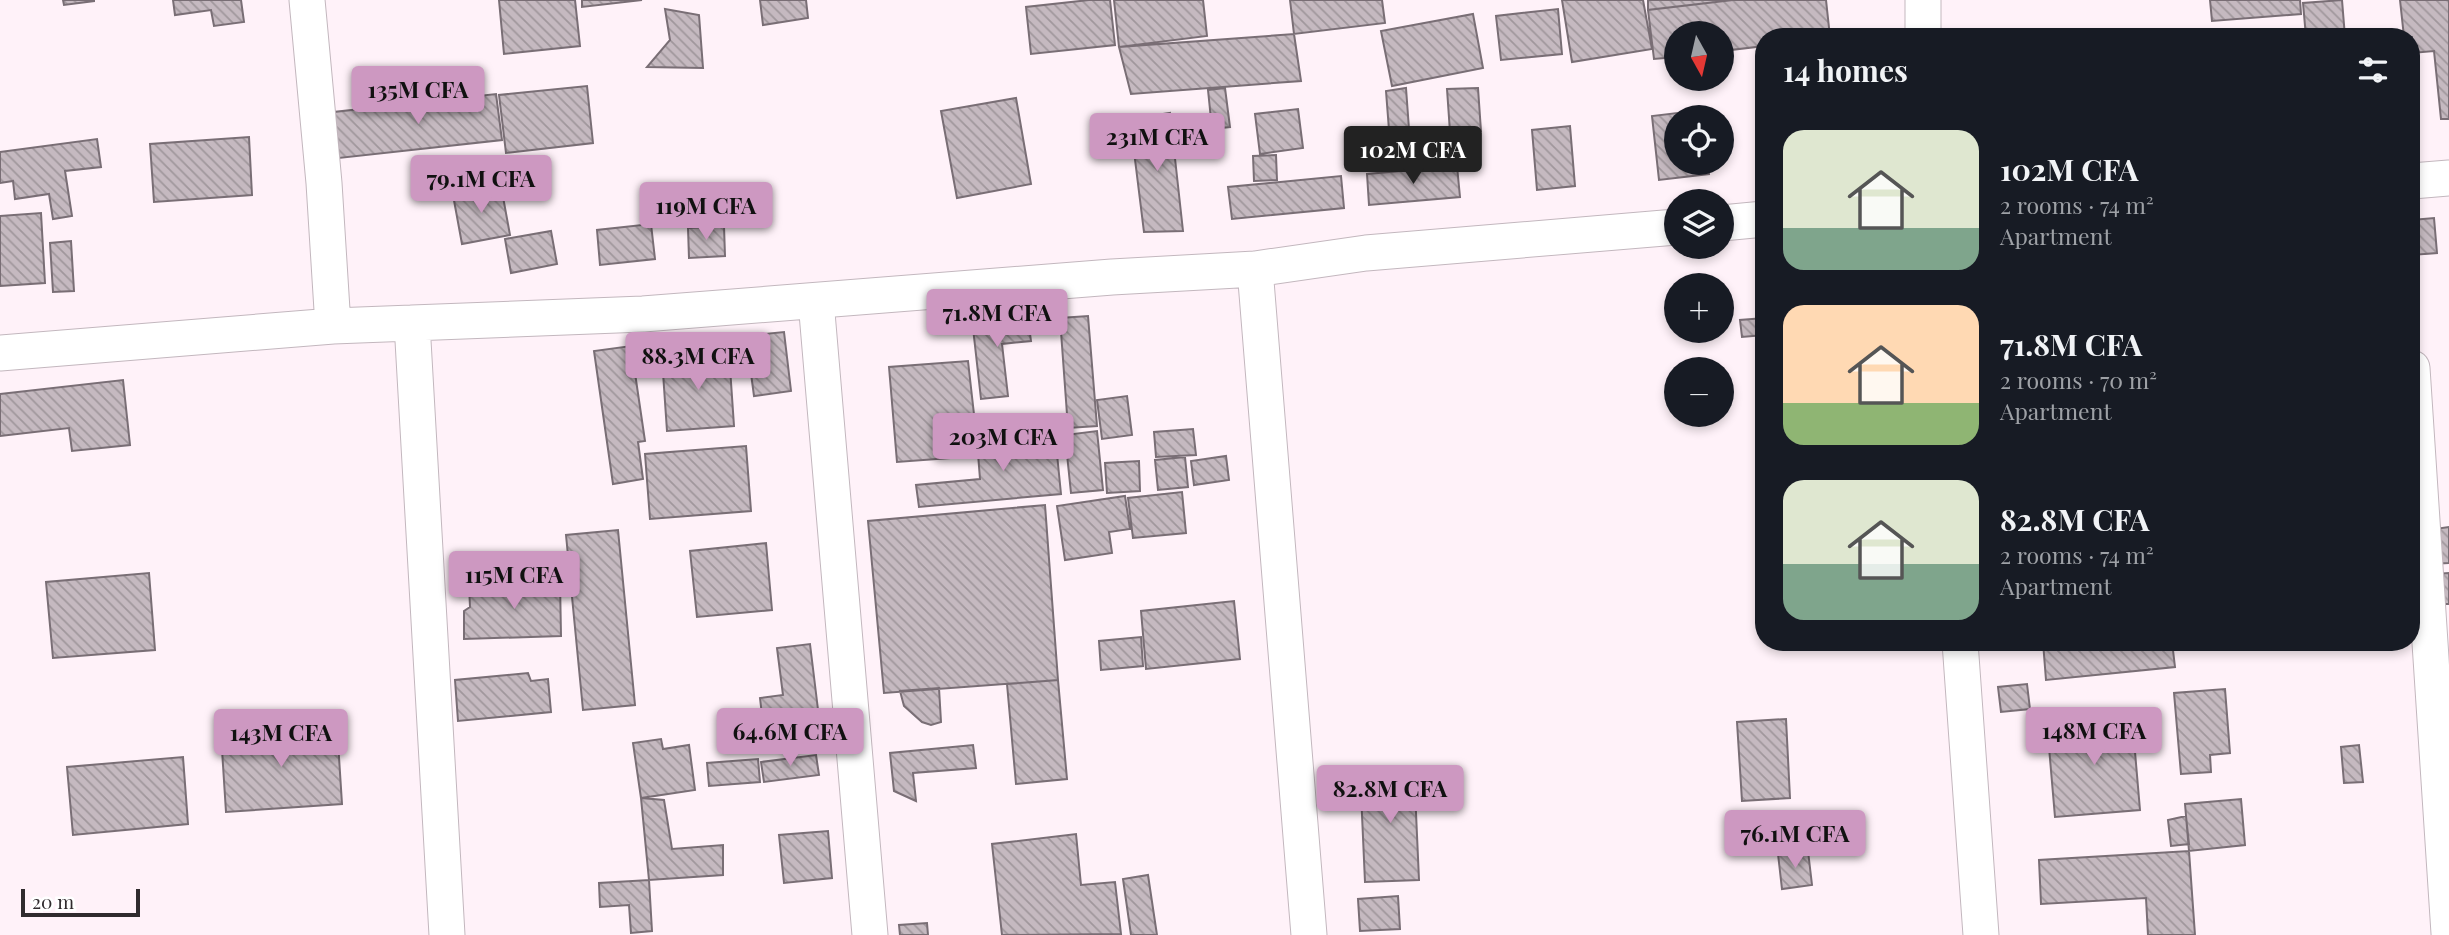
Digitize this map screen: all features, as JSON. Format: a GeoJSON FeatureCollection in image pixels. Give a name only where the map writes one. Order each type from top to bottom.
{"type":"FeatureCollection","features":[{"type":"Feature","properties":{"kind":"street"},"geometry":{"type":"LineString","coordinates":[[307,0],[324,183],[333,326]]}},
{"type":"Feature","properties":{"kind":"street"},"geometry":{"type":"LineString","coordinates":[[1923,0],[1923,28]]}},
{"type":"Feature","properties":{"kind":"street"},"geometry":{"type":"LineString","coordinates":[[2420,180],[2449,178]]}},
{"type":"Feature","properties":{"kind":"street"},"geometry":{"type":"LineString","coordinates":[[1734,222],[1755,220]]}},
{"type":"Feature","properties":{"kind":"street"},"geometry":{"type":"LineString","coordinates":[[0,353],[333,326],[643,314],[1086,279],[1255,269],[1366,253],[1664,228]]}},
{"type":"Feature","properties":{"kind":"street"},"geometry":{"type":"LineString","coordinates":[[1255,269],[1309,935]]}},
{"type":"Feature","properties":{"kind":"street"},"geometry":{"type":"LineString","coordinates":[[816,301],[870,935]]}},
{"type":"Feature","properties":{"kind":"street"},"geometry":{"type":"LineString","coordinates":[[412,323],[447,935]]}},
{"type":"Feature","properties":{"kind":"street"},"geometry":{"type":"LineString","coordinates":[[2420,490],[2449,933]]}},
{"type":"Feature","properties":{"kind":"street"},"geometry":{"type":"LineString","coordinates":[[1961,651],[1981,935]]}},
{"type":"Feature","properties":{"kind":"building"},"geometry":{"type":"Polygon","coordinates":[[[63,0],[94,0],[94,1],[64,5],[63,0]]]}},
{"type":"Feature","properties":{"kind":"building"},"geometry":{"type":"Polygon","coordinates":[[[173,0],[241,0],[244,22],[214,26],[211,10],[175,15],[173,0]]]}},
{"type":"Feature","properties":{"kind":"building"},"geometry":{"type":"Polygon","coordinates":[[[499,0],[575,0],[580,46],[504,54],[499,0]]]}},
{"type":"Feature","properties":{"kind":"building"},"geometry":{"type":"Polygon","coordinates":[[[582,0],[642,0],[582,7],[582,0]]]}},
{"type":"Feature","properties":{"kind":"building"},"geometry":{"type":"Polygon","coordinates":[[[760,0],[806,0],[808,18],[763,25],[760,0]]]}},
{"type":"Feature","properties":{"kind":"building"},"geometry":{"type":"Polygon","coordinates":[[[1110,0],[1115,45],[1031,54],[1026,7],[1110,0]]]}},
{"type":"Feature","properties":{"kind":"building"},"geometry":{"type":"Polygon","coordinates":[[[1114,0],[1203,0],[1207,36],[1119,47],[1114,0]]]}},
{"type":"Feature","properties":{"kind":"building"},"geometry":{"type":"Polygon","coordinates":[[[1290,0],[1382,0],[1385,23],[1294,34],[1290,0]]]}},
{"type":"Feature","properties":{"kind":"building"},"geometry":{"type":"Polygon","coordinates":[[[1562,0],[1643,0],[1652,49],[1572,62],[1562,0]]]}},
{"type":"Feature","properties":{"kind":"building"},"geometry":{"type":"Polygon","coordinates":[[[1648,0],[1733,0],[1648,10],[1648,0]]]}},
{"type":"Feature","properties":{"kind":"building"},"geometry":{"type":"Polygon","coordinates":[[[1733,0],[1826,0],[1829,28],[1755,28],[1755,47],[1734,50],[1734,21],[1664,21],[1664,58],[1654,59],[1648,10],[1733,0]]]}},
{"type":"Feature","properties":{"kind":"building"},"geometry":{"type":"Polygon","coordinates":[[[2210,0],[2300,0],[2301,14],[2212,21],[2210,0]]]}},
{"type":"Feature","properties":{"kind":"building"},"geometry":{"type":"Polygon","coordinates":[[[2342,0],[2344,28],[2305,28],[2303,3],[2342,0]]]}},
{"type":"Feature","properties":{"kind":"building"},"geometry":{"type":"Polygon","coordinates":[[[2400,0],[2449,0],[2449,119],[2441,119],[2434,51],[2420,52],[2420,28],[2403,28],[2400,0]]]}},
{"type":"Feature","properties":{"kind":"building"},"geometry":{"type":"Polygon","coordinates":[[[665,9],[699,15],[703,68],[647,67],[670,40],[665,9]]]}},
{"type":"Feature","properties":{"kind":"building"},"geometry":{"type":"Polygon","coordinates":[[[1558,9],[1562,54],[1501,60],[1496,16],[1558,9]]]}},
{"type":"Feature","properties":{"kind":"building"},"geometry":{"type":"Polygon","coordinates":[[[1473,14],[1483,68],[1392,86],[1381,31],[1473,14]]]}},
{"type":"Feature","properties":{"kind":"building"},"geometry":{"type":"Polygon","coordinates":[[[1294,34],[1301,81],[1131,94],[1119,47],[1294,34]]]}},
{"type":"Feature","properties":{"kind":"building"},"geometry":{"type":"Polygon","coordinates":[[[587,86],[593,143],[506,153],[499,95],[587,86]]]}},
{"type":"Feature","properties":{"kind":"building"},"geometry":{"type":"Polygon","coordinates":[[[1225,88],[1230,127],[1212,129],[1208,90],[1225,88]]]}},
{"type":"Feature","properties":{"kind":"building"},"geometry":{"type":"Polygon","coordinates":[[[1406,88],[1409,129],[1389,130],[1386,91],[1406,88]]]}},
{"type":"Feature","properties":{"kind":"building"},"geometry":{"type":"Polygon","coordinates":[[[1478,88],[1481,131],[1450,132],[1447,89],[1478,88]]]}},
{"type":"Feature","properties":{"kind":"building"},"geometry":{"type":"Polygon","coordinates":[[[496,94],[502,140],[339,158],[334,112],[496,94]]]}},
{"type":"Feature","properties":{"kind":"building"},"geometry":{"type":"Polygon","coordinates":[[[1016,98],[1031,184],[957,198],[941,111],[1016,98]]]}},
{"type":"Feature","properties":{"kind":"building"},"geometry":{"type":"Polygon","coordinates":[[[1298,109],[1303,148],[1260,154],[1255,114],[1298,109]]]}},
{"type":"Feature","properties":{"kind":"building"},"geometry":{"type":"Polygon","coordinates":[[[1170,113],[1183,231],[1144,232],[1130,119],[1170,113]]]}},
{"type":"Feature","properties":{"kind":"building"},"geometry":{"type":"Polygon","coordinates":[[[1664,115],[1664,175],[1701,175],[1659,180],[1652,116],[1664,115]]]}},
{"type":"Feature","properties":{"kind":"building"},"geometry":{"type":"Polygon","coordinates":[[[1570,126],[1575,186],[1537,190],[1532,130],[1570,126]]]}},
{"type":"Feature","properties":{"kind":"building"},"geometry":{"type":"Polygon","coordinates":[[[249,137],[252,195],[154,202],[150,144],[249,137]]]}},
{"type":"Feature","properties":{"kind":"building"},"geometry":{"type":"Polygon","coordinates":[[[97,139],[101,167],[65,171],[72,216],[53,219],[49,194],[15,199],[13,181],[0,183],[0,152],[97,139]]]}},
{"type":"Feature","properties":{"kind":"building"},"geometry":{"type":"Polygon","coordinates":[[[1457,139],[1459,163],[1396,168],[1395,144],[1457,139]]]}},
{"type":"Feature","properties":{"kind":"building"},"geometry":{"type":"Polygon","coordinates":[[[1276,155],[1277,180],[1254,181],[1253,156],[1276,155]]]}},
{"type":"Feature","properties":{"kind":"building"},"geometry":{"type":"Polygon","coordinates":[[[1457,166],[1460,197],[1369,205],[1367,174],[1457,166]]]}},
{"type":"Feature","properties":{"kind":"building"},"geometry":{"type":"Polygon","coordinates":[[[1341,176],[1344,208],[1232,219],[1228,187],[1341,176]]]}},
{"type":"Feature","properties":{"kind":"building"},"geometry":{"type":"Polygon","coordinates":[[[501,186],[510,235],[462,244],[453,195],[501,186]]]}},
{"type":"Feature","properties":{"kind":"building"},"geometry":{"type":"Polygon","coordinates":[[[41,213],[45,283],[0,286],[0,216],[41,213]]]}},
{"type":"Feature","properties":{"kind":"building"},"geometry":{"type":"Polygon","coordinates":[[[2434,218],[2437,253],[2420,254],[2420,219],[2434,218]]]}},
{"type":"Feature","properties":{"kind":"building"},"geometry":{"type":"Polygon","coordinates":[[[651,224],[655,259],[600,265],[597,230],[651,224]]]}},
{"type":"Feature","properties":{"kind":"building"},"geometry":{"type":"Polygon","coordinates":[[[724,226],[725,256],[689,258],[688,228],[724,226]]]}},
{"type":"Feature","properties":{"kind":"building"},"geometry":{"type":"Polygon","coordinates":[[[551,231],[557,264],[511,273],[505,239],[551,231]]]}},
{"type":"Feature","properties":{"kind":"building"},"geometry":{"type":"Polygon","coordinates":[[[71,241],[74,291],[53,292],[50,243],[71,241]]]}},
{"type":"Feature","properties":{"kind":"building"},"geometry":{"type":"Polygon","coordinates":[[[1027,312],[1031,341],[1002,344],[1008,396],[981,399],[972,319],[1027,312]]]}},
{"type":"Feature","properties":{"kind":"building"},"geometry":{"type":"Polygon","coordinates":[[[1088,316],[1097,426],[1068,428],[1060,318],[1088,316]]]}},
{"type":"Feature","properties":{"kind":"building"},"geometry":{"type":"Polygon","coordinates":[[[1755,319],[1755,336],[1742,337],[1740,320],[1755,319]]]}},
{"type":"Feature","properties":{"kind":"building"},"geometry":{"type":"Polygon","coordinates":[[[784,332],[791,391],[754,396],[746,336],[784,332]]]}},
{"type":"Feature","properties":{"kind":"building"},"geometry":{"type":"Polygon","coordinates":[[[631,346],[645,441],[638,442],[643,479],[613,484],[594,351],[631,346]]]}},
{"type":"Feature","properties":{"kind":"building"},"geometry":{"type":"Polygon","coordinates":[[[729,353],[734,426],[667,431],[662,358],[729,353]]]}},
{"type":"Feature","properties":{"kind":"building"},"geometry":{"type":"Polygon","coordinates":[[[968,361],[977,456],[897,462],[889,367],[968,361]]]}},
{"type":"Feature","properties":{"kind":"building"},"geometry":{"type":"Polygon","coordinates":[[[123,380],[130,445],[72,451],[69,428],[0,436],[0,394],[123,380]]]}},
{"type":"Feature","properties":{"kind":"building"},"geometry":{"type":"Polygon","coordinates":[[[1127,396],[1132,435],[1102,439],[1097,400],[1127,396]]]}},
{"type":"Feature","properties":{"kind":"building"},"geometry":{"type":"Polygon","coordinates":[[[1193,429],[1196,455],[1156,457],[1154,432],[1193,429]]]}},
{"type":"Feature","properties":{"kind":"building"},"geometry":{"type":"Polygon","coordinates":[[[1097,431],[1103,490],[1071,493],[1065,435],[1097,431]]]}},
{"type":"Feature","properties":{"kind":"building"},"geometry":{"type":"Polygon","coordinates":[[[1055,434],[1061,494],[919,507],[916,485],[980,479],[977,441],[1055,434]]]}},
{"type":"Feature","properties":{"kind":"building"},"geometry":{"type":"Polygon","coordinates":[[[746,446],[751,511],[650,519],[645,454],[746,446]]]}},
{"type":"Feature","properties":{"kind":"building"},"geometry":{"type":"Polygon","coordinates":[[[1226,456],[1229,480],[1194,485],[1191,461],[1226,456]]]}},
{"type":"Feature","properties":{"kind":"building"},"geometry":{"type":"Polygon","coordinates":[[[1185,457],[1188,487],[1158,490],[1155,460],[1185,457]]]}},
{"type":"Feature","properties":{"kind":"building"},"geometry":{"type":"Polygon","coordinates":[[[1139,461],[1140,491],[1107,493],[1105,463],[1139,461]]]}},
{"type":"Feature","properties":{"kind":"building"},"geometry":{"type":"Polygon","coordinates":[[[1182,492],[1186,533],[1133,538],[1128,498],[1182,492]]]}},
{"type":"Feature","properties":{"kind":"building"},"geometry":{"type":"Polygon","coordinates":[[[1125,496],[1130,529],[1109,532],[1112,553],[1065,560],[1057,506],[1125,496]]]}},
{"type":"Feature","properties":{"kind":"building"},"geometry":{"type":"Polygon","coordinates":[[[1045,505],[1058,680],[884,693],[868,521],[1045,505]]]}},
{"type":"Feature","properties":{"kind":"building"},"geometry":{"type":"Polygon","coordinates":[[[2449,527],[2449,563],[2432,564],[2428,530],[2449,527]]]}},
{"type":"Feature","properties":{"kind":"building"},"geometry":{"type":"Polygon","coordinates":[[[618,530],[635,705],[583,710],[566,535],[618,530]]]}},
{"type":"Feature","properties":{"kind":"building"},"geometry":{"type":"Polygon","coordinates":[[[766,543],[772,610],[697,617],[690,551],[766,543]]]}},
{"type":"Feature","properties":{"kind":"building"},"geometry":{"type":"Polygon","coordinates":[[[149,573],[155,650],[53,658],[46,582],[149,573]]]}},
{"type":"Feature","properties":{"kind":"building"},"geometry":{"type":"Polygon","coordinates":[[[2449,573],[2449,604],[2439,604],[2436,574],[2449,573]]]}},
{"type":"Feature","properties":{"kind":"building"},"geometry":{"type":"Polygon","coordinates":[[[560,581],[561,636],[464,639],[464,611],[470,607],[469,585],[560,581]]]}},
{"type":"Feature","properties":{"kind":"building"},"geometry":{"type":"Polygon","coordinates":[[[1234,601],[1240,659],[1146,669],[1141,611],[1234,601]]]}},
{"type":"Feature","properties":{"kind":"building"},"geometry":{"type":"Polygon","coordinates":[[[1141,637],[1143,666],[1101,670],[1099,641],[1141,637]]]}},
{"type":"Feature","properties":{"kind":"building"},"geometry":{"type":"Polygon","coordinates":[[[810,644],[820,726],[764,732],[760,698],[783,695],[777,648],[810,644]]]}},
{"type":"Feature","properties":{"kind":"building"},"geometry":{"type":"Polygon","coordinates":[[[2044,651],[2173,651],[2175,667],[2046,680],[2044,651]]]}},
{"type":"Feature","properties":{"kind":"building"},"geometry":{"type":"Polygon","coordinates":[[[528,673],[531,681],[548,679],[551,712],[458,721],[455,680],[528,673]]]}},
{"type":"Feature","properties":{"kind":"building"},"geometry":{"type":"Polygon","coordinates":[[[1058,680],[1067,779],[1016,784],[1007,684],[1058,680]]]}},
{"type":"Feature","properties":{"kind":"building"},"geometry":{"type":"Polygon","coordinates":[[[2027,684],[2030,709],[2001,712],[1998,687],[2027,684]]]}},
{"type":"Feature","properties":{"kind":"building"},"geometry":{"type":"Polygon","coordinates":[[[939,688],[941,722],[931,725],[922,722],[904,706],[900,691],[939,688]]]}},
{"type":"Feature","properties":{"kind":"building"},"geometry":{"type":"Polygon","coordinates":[[[2225,689],[2230,753],[2210,755],[2211,772],[2181,774],[2174,693],[2225,689]]]}},
{"type":"Feature","properties":{"kind":"building"},"geometry":{"type":"Polygon","coordinates":[[[2132,717],[2140,810],[2055,817],[2047,724],[2132,717]]]}},
{"type":"Feature","properties":{"kind":"building"},"geometry":{"type":"Polygon","coordinates":[[[1786,719],[1790,798],[1742,801],[1737,722],[1786,719]]]}},
{"type":"Feature","properties":{"kind":"building"},"geometry":{"type":"Polygon","coordinates":[[[337,726],[342,804],[226,812],[221,734],[337,726]]]}},
{"type":"Feature","properties":{"kind":"building"},"geometry":{"type":"Polygon","coordinates":[[[661,739],[663,749],[689,745],[695,790],[641,798],[633,743],[661,739]]]}},
{"type":"Feature","properties":{"kind":"building"},"geometry":{"type":"Polygon","coordinates":[[[973,745],[976,768],[913,773],[916,801],[894,791],[890,753],[973,745]]]}},
{"type":"Feature","properties":{"kind":"building"},"geometry":{"type":"Polygon","coordinates":[[[2359,745],[2363,782],[2344,783],[2341,747],[2359,745]]]}},
{"type":"Feature","properties":{"kind":"building"},"geometry":{"type":"Polygon","coordinates":[[[816,755],[819,775],[764,782],[761,762],[816,755]]]}},
{"type":"Feature","properties":{"kind":"building"},"geometry":{"type":"Polygon","coordinates":[[[183,757],[188,824],[73,835],[67,767],[183,757]]]}},
{"type":"Feature","properties":{"kind":"building"},"geometry":{"type":"Polygon","coordinates":[[[758,759],[760,782],[709,786],[707,763],[758,759]]]}},
{"type":"Feature","properties":{"kind":"building"},"geometry":{"type":"Polygon","coordinates":[[[1414,768],[1419,880],[1365,882],[1360,770],[1414,768]]]}},
{"type":"Feature","properties":{"kind":"building"},"geometry":{"type":"Polygon","coordinates":[[[641,798],[664,800],[672,849],[723,845],[723,875],[649,880],[641,798]]]}},
{"type":"Feature","properties":{"kind":"building"},"geometry":{"type":"Polygon","coordinates":[[[2241,799],[2245,845],[2189,851],[2185,804],[2241,799]]]}},
{"type":"Feature","properties":{"kind":"building"},"geometry":{"type":"Polygon","coordinates":[[[2186,816],[2189,844],[2171,846],[2168,820],[2186,816]]]}},
{"type":"Feature","properties":{"kind":"building"},"geometry":{"type":"Polygon","coordinates":[[[828,831],[832,878],[784,883],[779,835],[828,831]]]}},
{"type":"Feature","properties":{"kind":"building"},"geometry":{"type":"Polygon","coordinates":[[[1076,834],[1081,885],[1115,882],[1121,934],[1002,935],[992,844],[1076,834]]]}},
{"type":"Feature","properties":{"kind":"building"},"geometry":{"type":"Polygon","coordinates":[[[1808,851],[1812,885],[1782,889],[1778,854],[1808,851]]]}},
{"type":"Feature","properties":{"kind":"building"},"geometry":{"type":"Polygon","coordinates":[[[2189,851],[2195,935],[2148,935],[2146,898],[2041,904],[2039,860],[2189,851]]]}},
{"type":"Feature","properties":{"kind":"building"},"geometry":{"type":"Polygon","coordinates":[[[1148,875],[1157,935],[1131,935],[1123,879],[1148,875]]]}},
{"type":"Feature","properties":{"kind":"building"},"geometry":{"type":"Polygon","coordinates":[[[649,880],[652,931],[631,933],[629,905],[600,907],[599,883],[649,880]]]}},
{"type":"Feature","properties":{"kind":"building"},"geometry":{"type":"Polygon","coordinates":[[[1398,896],[1400,929],[1360,931],[1358,899],[1398,896]]]}},
{"type":"Feature","properties":{"kind":"building"},"geometry":{"type":"Polygon","coordinates":[[[927,923],[928,935],[900,935],[899,925],[927,923]]]}}]}
